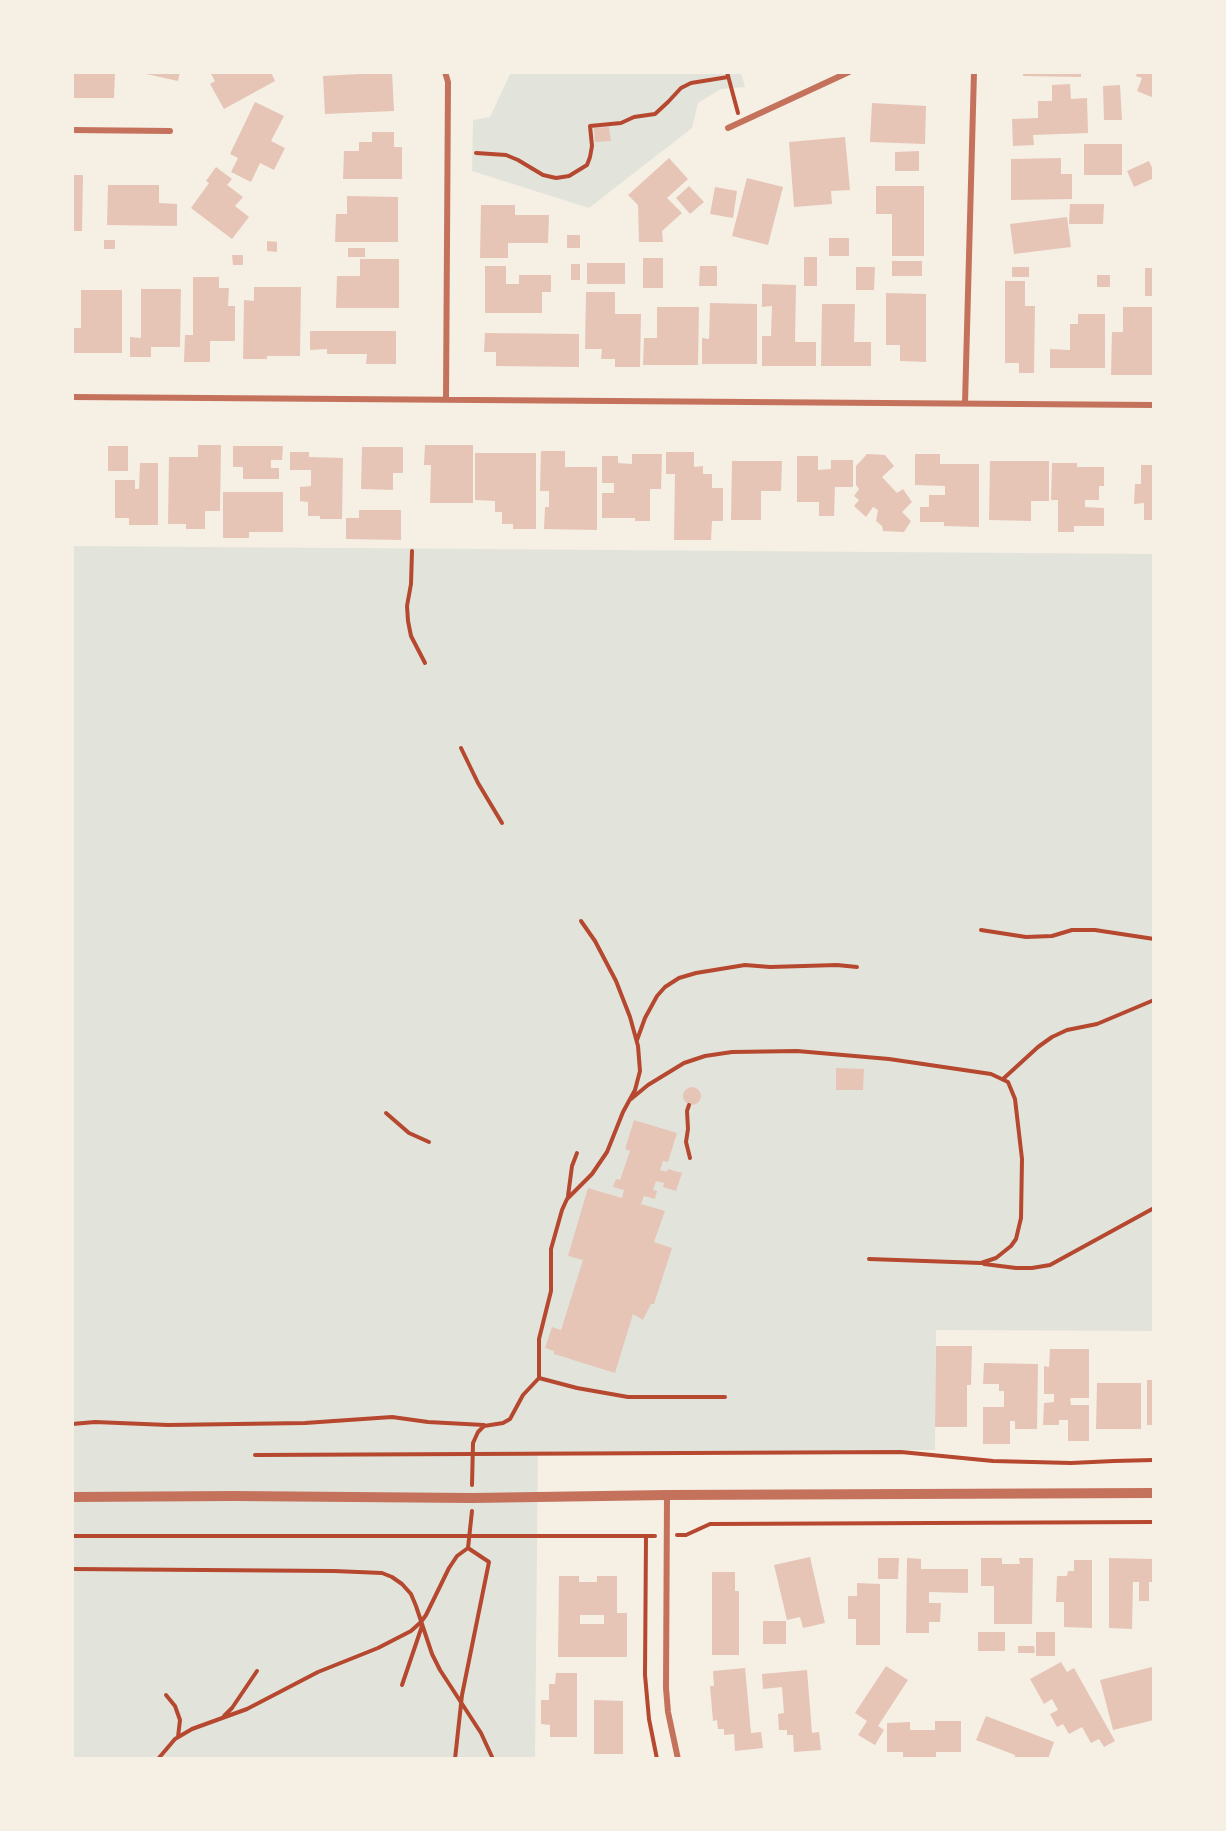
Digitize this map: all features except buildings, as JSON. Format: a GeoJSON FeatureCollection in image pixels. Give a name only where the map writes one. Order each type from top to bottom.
{"type":"FeatureCollection","features":[{"type":"Feature","properties":{"kind":"street"},"geometry":{"type":"LineString","coordinates":[[445,72],[448,82],[446,399]]}},
{"type":"Feature","properties":{"kind":"street"},"geometry":{"type":"LineString","coordinates":[[728,128],[849,72]]}},
{"type":"Feature","properties":{"kind":"street"},"geometry":{"type":"LineString","coordinates":[[965,403],[973,72]]}},
{"type":"Feature","properties":{"kind":"street"},"geometry":{"type":"LineString","coordinates":[[72,130],[170,131]]}},
{"type":"Feature","properties":{"kind":"street"},"geometry":{"type":"LineString","coordinates":[[72,397],[1154,405]]}},
{"type":"Feature","properties":{"kind":"street"},"geometry":{"type":"LineString","coordinates":[[72,1497],[472,1498],[1154,1493]]}},
{"type":"Feature","properties":{"kind":"street"},"geometry":{"type":"LineString","coordinates":[[667,1495],[666,1688],[668,1713],[678,1759]]}},
{"type":"Feature","properties":{"kind":"path"},"geometry":{"type":"LineString","coordinates":[[476,153],[506,155],[543,175],[556,178],[569,176],[587,165],[592,146],[590,126],[621,123],[634,117],[655,114],[681,88],[691,83],[727,74],[741,122]]}},
{"type":"Feature","properties":{"kind":"path"},"geometry":{"type":"LineString","coordinates":[[412,551],[411,584],[407,606],[408,621],[411,636],[425,663]]}},
{"type":"Feature","properties":{"kind":"path"},"geometry":{"type":"LineString","coordinates":[[461,748],[477,783],[502,823]]}},
{"type":"Feature","properties":{"kind":"path"},"geometry":{"type":"LineString","coordinates":[[567,1199],[592,1174],[603,1159],[631,1099],[640,1071],[637,1041],[616,981],[595,941],[581,921]]}},
{"type":"Feature","properties":{"kind":"path"},"geometry":{"type":"LineString","coordinates":[[981,930],[1026,937],[1052,936],[1072,930],[1095,930],[1154,939]]}},
{"type":"Feature","properties":{"kind":"path"},"geometry":{"type":"LineString","coordinates":[[637,1041],[645,1018],[657,996],[665,987],[679,978],[746,965],[770,968],[837,964],[857,967]]}},
{"type":"Feature","properties":{"kind":"path"},"geometry":{"type":"LineString","coordinates":[[1003,1079],[1052,1037],[1067,1030],[1097,1024],[1154,1000]]}},
{"type":"Feature","properties":{"kind":"path"},"geometry":{"type":"LineString","coordinates":[[631,1099],[648,1085],[684,1064],[705,1056],[732,1052],[777,1050],[852,1055],[980,1072],[1003,1079],[1011,1085],[1013,1090],[1018,1120],[1022,1159],[1021,1218],[1016,1239],[1008,1250],[993,1260],[978,1263]]}},
{"type":"Feature","properties":{"kind":"path"},"geometry":{"type":"LineString","coordinates":[[689,1105],[686,1138],[690,1158]]}},
{"type":"Feature","properties":{"kind":"path"},"geometry":{"type":"LineString","coordinates":[[386,1113],[409,1133],[429,1142]]}},
{"type":"Feature","properties":{"kind":"path"},"geometry":{"type":"LineString","coordinates":[[72,1424],[108,1422],[178,1425],[314,1422],[392,1417],[421,1422],[487,1425],[503,1423],[510,1419],[523,1395],[538,1378],[538,1339],[551,1292],[552,1246],[567,1199],[572,1166],[577,1153]]}},
{"type":"Feature","properties":{"kind":"path"},"geometry":{"type":"LineString","coordinates":[[869,1260],[978,1263],[1016,1268],[1050,1265],[1154,1208]]}},
{"type":"Feature","properties":{"kind":"path"},"geometry":{"type":"LineString","coordinates":[[538,1378],[623,1397],[724,1397]]}},
{"type":"Feature","properties":{"kind":"path"},"geometry":{"type":"LineString","coordinates":[[468,1548],[468,1535],[472,1521],[473,1443],[478,1432],[487,1425]]}},
{"type":"Feature","properties":{"kind":"path"},"geometry":{"type":"LineString","coordinates":[[255,1455],[901,1452],[993,1461],[1071,1463],[1154,1461]]}},
{"type":"Feature","properties":{"kind":"path"},"geometry":{"type":"LineString","coordinates":[[72,1536],[646,1536],[686,1534],[710,1524],[1154,1522]]}},
{"type":"Feature","properties":{"kind":"path"},"geometry":{"type":"LineString","coordinates":[[646,1536],[645,1675],[649,1719],[657,1759]]}},
{"type":"Feature","properties":{"kind":"path"},"geometry":{"type":"LineString","coordinates":[[402,1685],[422,1624],[456,1556],[468,1548]]}},
{"type":"Feature","properties":{"kind":"path"},"geometry":{"type":"LineString","coordinates":[[455,1759],[462,1695],[489,1562],[468,1548]]}},
{"type":"Feature","properties":{"kind":"path"},"geometry":{"type":"LineString","coordinates":[[72,1569],[305,1570],[382,1573],[392,1577],[411,1594],[432,1654],[481,1732],[493,1759]]}},
{"type":"Feature","properties":{"kind":"path"},"geometry":{"type":"LineString","coordinates":[[158,1759],[178,1737],[192,1729],[261,1703],[318,1672],[401,1637],[422,1624]]}},
{"type":"Feature","properties":{"kind":"path"},"geometry":{"type":"LineString","coordinates":[[224,1717],[257,1671]]}},
{"type":"Feature","properties":{"kind":"path"},"geometry":{"type":"LineString","coordinates":[[166,1695],[175,1706],[180,1720],[178,1737]]}},
{"type":"Feature","properties":{"kind":"shaded area"},"geometry":{"type":"Polygon","coordinates":[[[511,72],[741,72],[745,87],[721,89],[698,103],[692,128],[589,208],[472,171],[473,120],[490,117],[511,72]]]}},
{"type":"Feature","properties":{"kind":"shaded area"},"geometry":{"type":"Polygon","coordinates":[[[72,546],[1154,554],[1154,1331],[936,1330],[935,1450],[538,1453],[535,1759],[72,1759],[72,546]]]}}]}
